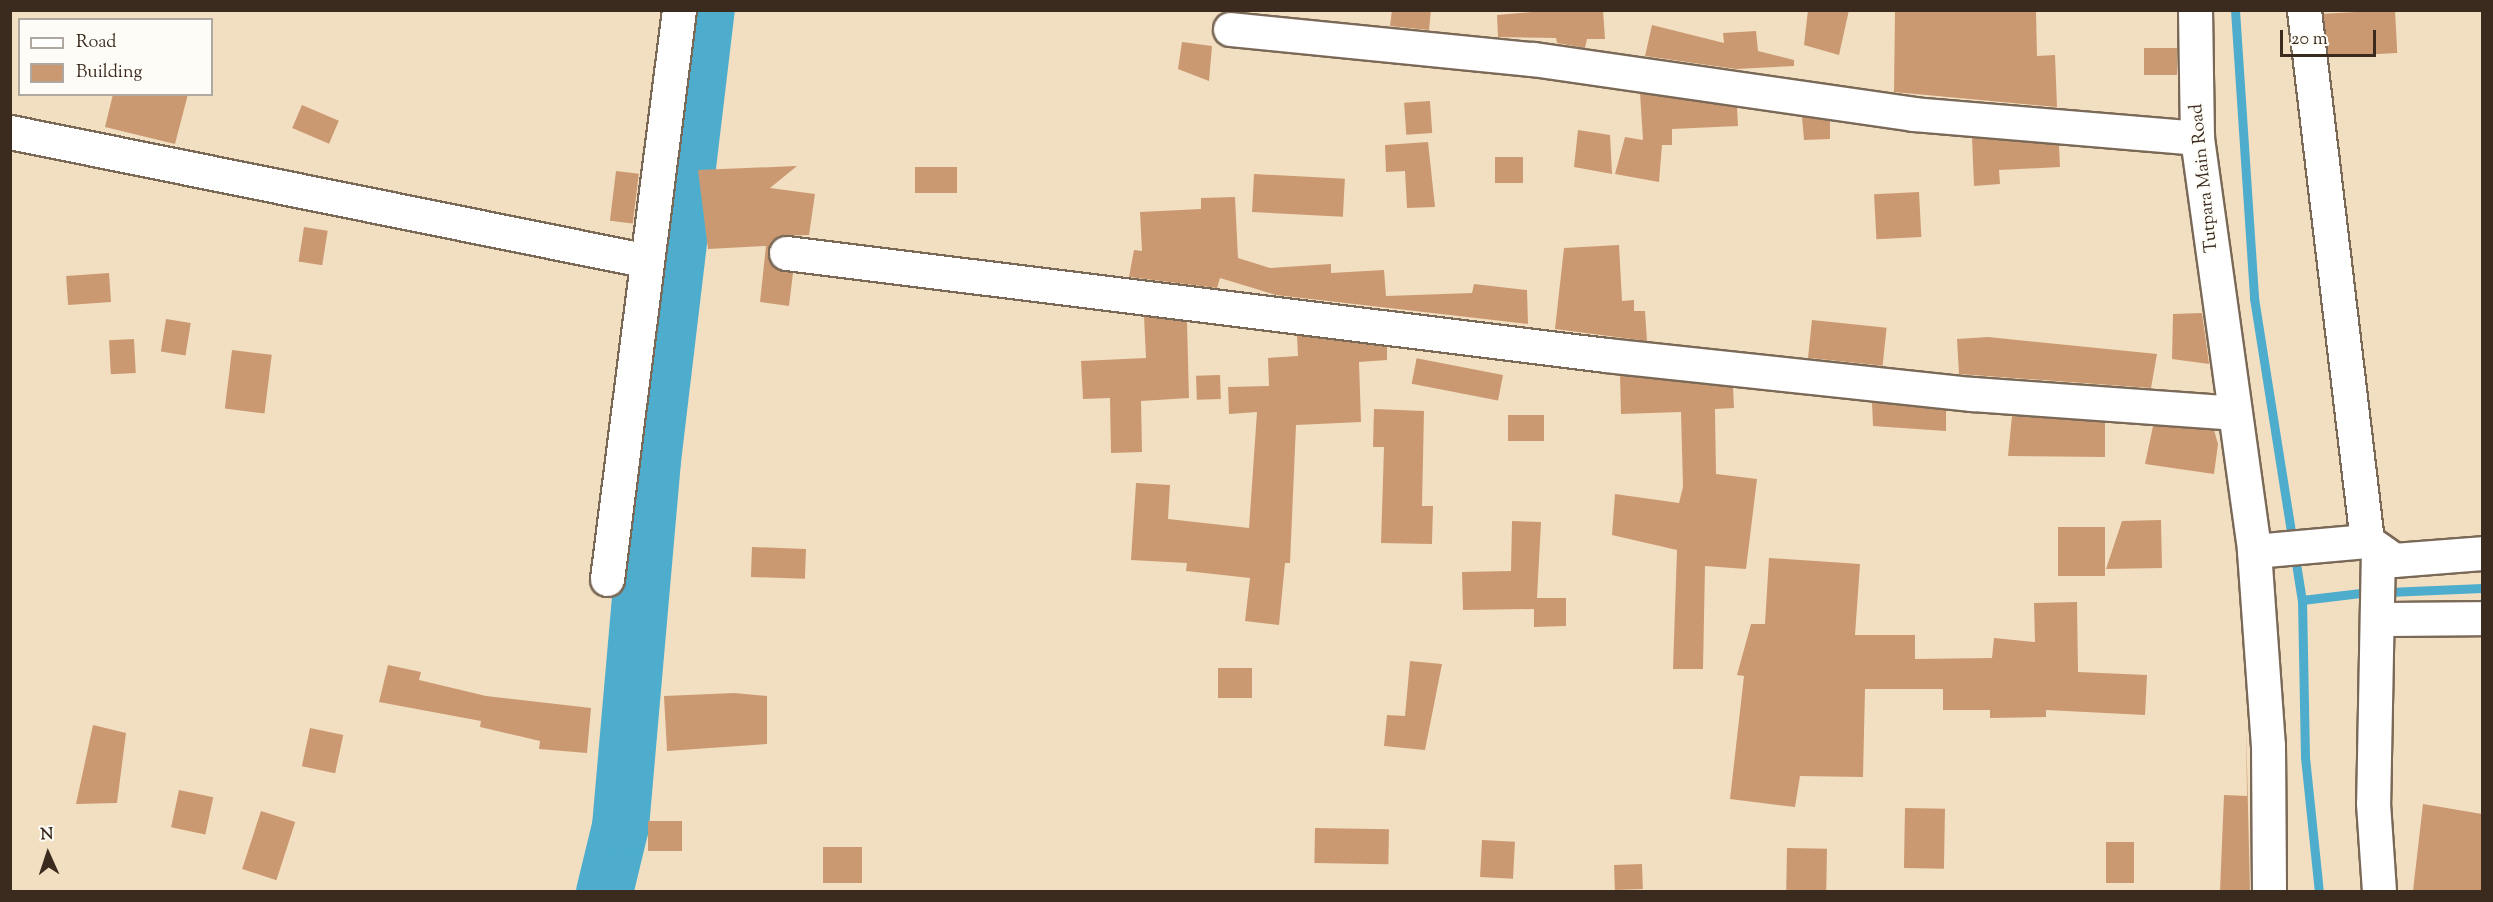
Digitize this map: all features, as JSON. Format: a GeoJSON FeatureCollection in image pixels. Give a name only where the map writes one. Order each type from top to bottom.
{"type":"FeatureCollection","features":[{"type":"Feature","properties":{"kind":"street"},"geometry":{"type":"LineString","coordinates":[[607,579],[644,260],[679,10]]}},
{"type":"Feature","properties":{"kind":"street","name":"Tutpara Main Road"},"geometry":{"type":"LineString","coordinates":[[2195,10],[2197,138],[2254,550],[2268,746],[2269,891]]}},
{"type":"Feature","properties":{"kind":"street"},"geometry":{"type":"LineString","coordinates":[[2304,10],[2373,545],[2377,618],[2373,803],[2379,891]]}},
{"type":"Feature","properties":{"kind":"street"},"geometry":{"type":"LineString","coordinates":[[1230,29],[1533,59],[1913,114],[2197,138]]}},
{"type":"Feature","properties":{"kind":"street"},"geometry":{"type":"LineString","coordinates":[[10,132],[644,260]]}},
{"type":"Feature","properties":{"kind":"street"},"geometry":{"type":"LineString","coordinates":[[786,253],[1606,355],[1972,394],[2234,413]]}},
{"type":"Feature","properties":{"kind":"street"},"geometry":{"type":"LineString","coordinates":[[2254,550],[2373,545],[2394,560],[2482,553]]}},
{"type":"Feature","properties":{"kind":"street"},"geometry":{"type":"LineString","coordinates":[[2377,618],[2482,618]]}},
{"type":"Feature","properties":{"kind":"building"},"geometry":{"type":"Polygon","coordinates":[[[1392,10],[1431,10],[1429,30],[1390,26],[1392,10]]]}},
{"type":"Feature","properties":{"kind":"building"},"geometry":{"type":"Polygon","coordinates":[[[1555,10],[1603,10],[1605,39],[1587,39],[1585,48],[1557,43],[1556,38],[1498,37],[1497,15],[1555,10]]]}},
{"type":"Feature","properties":{"kind":"building"},"geometry":{"type":"Polygon","coordinates":[[[1808,10],[1849,10],[1839,55],[1804,45],[1808,10]]]}},
{"type":"Feature","properties":{"kind":"building"},"geometry":{"type":"Polygon","coordinates":[[[1895,10],[2036,10],[2037,56],[2055,55],[2057,107],[1894,92],[1895,10]]]}},
{"type":"Feature","properties":{"kind":"building"},"geometry":{"type":"Polygon","coordinates":[[[2395,10],[2397,53],[2325,57],[2323,14],[2395,10]]]}},
{"type":"Feature","properties":{"kind":"building"},"geometry":{"type":"Polygon","coordinates":[[[1652,25],[1724,43],[1723,33],[1756,31],[1758,51],[1794,60],[1794,66],[1736,69],[1645,56],[1652,25]]]}},
{"type":"Feature","properties":{"kind":"building"},"geometry":{"type":"Polygon","coordinates":[[[1182,42],[1212,46],[1209,81],[1178,69],[1182,42]]]}},
{"type":"Feature","properties":{"kind":"building"},"geometry":{"type":"Polygon","coordinates":[[[2144,48],[2177,48],[2177,75],[2144,75],[2144,48]]]}},
{"type":"Feature","properties":{"kind":"building"},"geometry":{"type":"Polygon","coordinates":[[[1640,93],[1737,107],[1738,126],[1672,129],[1672,145],[1662,145],[1659,182],[1615,174],[1625,137],[1643,140],[1640,93]]]}},
{"type":"Feature","properties":{"kind":"building"},"geometry":{"type":"Polygon","coordinates":[[[113,96],[187,96],[175,144],[105,127],[113,96]]]}},
{"type":"Feature","properties":{"kind":"building"},"geometry":{"type":"Polygon","coordinates":[[[1430,101],[1432,133],[1406,135],[1404,103],[1430,101]]]}},
{"type":"Feature","properties":{"kind":"building"},"geometry":{"type":"Polygon","coordinates":[[[302,105],[339,121],[329,144],[292,128],[302,105]]]}},
{"type":"Feature","properties":{"kind":"building"},"geometry":{"type":"Polygon","coordinates":[[[1802,117],[1830,121],[1830,139],[1804,140],[1802,117]]]}},
{"type":"Feature","properties":{"kind":"building"},"geometry":{"type":"Polygon","coordinates":[[[1578,130],[1610,135],[1612,174],[1574,167],[1578,130]]]}},
{"type":"Feature","properties":{"kind":"building"},"geometry":{"type":"Polygon","coordinates":[[[1972,138],[2059,145],[2060,167],[1999,170],[2000,184],[1974,186],[1972,138]]]}},
{"type":"Feature","properties":{"kind":"building"},"geometry":{"type":"Polygon","coordinates":[[[1428,142],[1435,207],[1407,208],[1405,171],[1386,172],[1385,145],[1428,142]]]}},
{"type":"Feature","properties":{"kind":"building"},"geometry":{"type":"Polygon","coordinates":[[[1495,157],[1523,157],[1523,183],[1495,183],[1495,157]]]}},
{"type":"Feature","properties":{"kind":"building"},"geometry":{"type":"Polygon","coordinates":[[[797,166],[770,188],[815,194],[809,235],[779,236],[771,241],[769,261],[793,273],[789,306],[760,302],[766,246],[708,249],[698,170],[797,166]]]}},
{"type":"Feature","properties":{"kind":"building"},"geometry":{"type":"Polygon","coordinates":[[[915,167],[957,167],[957,193],[915,193],[915,167]]]}},
{"type":"Feature","properties":{"kind":"building"},"geometry":{"type":"Polygon","coordinates":[[[616,171],[639,174],[633,223],[610,221],[616,171]]]}},
{"type":"Feature","properties":{"kind":"building"},"geometry":{"type":"Polygon","coordinates":[[[1254,174],[1345,179],[1343,217],[1252,212],[1254,174]]]}},
{"type":"Feature","properties":{"kind":"building"},"geometry":{"type":"Polygon","coordinates":[[[1919,192],[1921,237],[1876,239],[1874,194],[1919,192]]]}},
{"type":"Feature","properties":{"kind":"building"},"geometry":{"type":"Polygon","coordinates":[[[1235,197],[1238,258],[1270,268],[1331,264],[1331,273],[1384,270],[1386,296],[1472,293],[1474,284],[1527,290],[1528,324],[1276,295],[1220,278],[1217,288],[1129,277],[1134,250],[1142,251],[1140,212],[1201,209],[1201,198],[1235,197]]]}},
{"type":"Feature","properties":{"kind":"building"},"geometry":{"type":"Polygon","coordinates":[[[304,227],[328,231],[322,265],[299,262],[304,227]]]}},
{"type":"Feature","properties":{"kind":"building"},"geometry":{"type":"Polygon","coordinates":[[[1619,245],[1622,301],[1634,300],[1634,311],[1645,311],[1647,341],[1555,329],[1564,248],[1619,245]]]}},
{"type":"Feature","properties":{"kind":"building"},"geometry":{"type":"Polygon","coordinates":[[[109,273],[111,302],[68,305],[66,276],[109,273]]]}},
{"type":"Feature","properties":{"kind":"building"},"geometry":{"type":"Polygon","coordinates":[[[2202,313],[2209,364],[2172,359],[2173,314],[2202,313]]]}},
{"type":"Feature","properties":{"kind":"building"},"geometry":{"type":"Polygon","coordinates":[[[1144,316],[1187,322],[1189,398],[1141,401],[1142,452],[1111,453],[1110,398],[1083,399],[1081,361],[1146,358],[1144,316]]]}},
{"type":"Feature","properties":{"kind":"building"},"geometry":{"type":"Polygon","coordinates":[[[166,319],[191,323],[186,356],[161,352],[166,319]]]}},
{"type":"Feature","properties":{"kind":"building"},"geometry":{"type":"Polygon","coordinates":[[[1812,320],[1887,328],[1883,366],[1808,358],[1812,320]]]}},
{"type":"Feature","properties":{"kind":"building"},"geometry":{"type":"Polygon","coordinates":[[[1297,335],[1387,347],[1387,360],[1359,362],[1361,422],[1296,425],[1290,563],[1285,563],[1279,625],[1245,621],[1250,578],[1186,571],[1187,563],[1131,560],[1136,483],[1170,485],[1168,519],[1249,528],[1257,412],[1229,414],[1228,387],[1269,386],[1268,358],[1298,356],[1297,335]]]}},
{"type":"Feature","properties":{"kind":"building"},"geometry":{"type":"Polygon","coordinates":[[[1988,337],[2157,354],[2151,388],[1959,374],[1957,339],[1988,337]]]}},
{"type":"Feature","properties":{"kind":"building"},"geometry":{"type":"Polygon","coordinates":[[[134,339],[136,373],[111,374],[109,340],[134,339]]]}},
{"type":"Feature","properties":{"kind":"building"},"geometry":{"type":"Polygon","coordinates":[[[232,350],[272,355],[265,413],[225,409],[232,350]]]}},
{"type":"Feature","properties":{"kind":"building"},"geometry":{"type":"Polygon","coordinates":[[[1417,358],[1503,375],[1498,401],[1412,384],[1417,358]]]}},
{"type":"Feature","properties":{"kind":"building"},"geometry":{"type":"Polygon","coordinates":[[[1220,375],[1221,399],[1197,400],[1196,376],[1220,375]]]}},
{"type":"Feature","properties":{"kind":"building"},"geometry":{"type":"Polygon","coordinates":[[[1620,375],[1733,387],[1734,408],[1715,409],[1716,474],[1757,479],[1746,569],[1705,566],[1703,669],[1673,669],[1677,550],[1612,535],[1615,494],[1679,503],[1683,487],[1681,412],[1621,414],[1620,375]]]}},
{"type":"Feature","properties":{"kind":"building"},"geometry":{"type":"Polygon","coordinates":[[[1872,402],[1946,410],[1946,431],[1873,426],[1872,402]]]}},
{"type":"Feature","properties":{"kind":"building"},"geometry":{"type":"Polygon","coordinates":[[[1374,409],[1424,411],[1422,506],[1433,506],[1432,544],[1381,543],[1384,447],[1373,447],[1374,409]]]}},
{"type":"Feature","properties":{"kind":"building"},"geometry":{"type":"Polygon","coordinates":[[[1508,415],[1544,415],[1544,441],[1508,441],[1508,415]]]}},
{"type":"Feature","properties":{"kind":"building"},"geometry":{"type":"Polygon","coordinates":[[[2012,416],[2105,422],[2105,457],[2008,456],[2012,416]]]}},
{"type":"Feature","properties":{"kind":"building"},"geometry":{"type":"Polygon","coordinates":[[[2153,426],[2214,430],[2218,444],[2214,474],[2145,464],[2153,426]]]}},
{"type":"Feature","properties":{"kind":"building"},"geometry":{"type":"Polygon","coordinates":[[[2161,520],[2162,568],[2106,569],[2122,521],[2161,520]]]}},
{"type":"Feature","properties":{"kind":"building"},"geometry":{"type":"Polygon","coordinates":[[[1512,521],[1541,522],[1537,598],[1566,598],[1566,626],[1534,627],[1534,609],[1463,610],[1462,572],[1511,571],[1512,521]]]}},
{"type":"Feature","properties":{"kind":"building"},"geometry":{"type":"Polygon","coordinates":[[[2058,527],[2105,527],[2105,576],[2058,576],[2058,527]]]}},
{"type":"Feature","properties":{"kind":"building"},"geometry":{"type":"Polygon","coordinates":[[[752,547],[806,549],[805,579],[751,577],[752,547]]]}},
{"type":"Feature","properties":{"kind":"building"},"geometry":{"type":"Polygon","coordinates":[[[1769,558],[1860,564],[1855,635],[1915,635],[1915,659],[1992,658],[1994,638],[2035,642],[2034,603],[2077,602],[2078,672],[2147,675],[2145,715],[2046,710],[2046,717],[1990,718],[1990,710],[1943,710],[1943,689],[1865,689],[1863,777],[1800,776],[1795,807],[1730,799],[1744,676],[1737,675],[1751,624],[1765,624],[1769,558]]]}},
{"type":"Feature","properties":{"kind":"building"},"geometry":{"type":"Polygon","coordinates":[[[1410,661],[1442,664],[1425,750],[1384,746],[1387,715],[1405,716],[1410,661]]]}},
{"type":"Feature","properties":{"kind":"building"},"geometry":{"type":"Polygon","coordinates":[[[388,665],[421,672],[419,680],[486,696],[591,708],[587,753],[539,749],[540,741],[480,727],[481,721],[379,702],[388,665]]]}},
{"type":"Feature","properties":{"kind":"building"},"geometry":{"type":"Polygon","coordinates":[[[1218,668],[1252,668],[1252,698],[1218,698],[1218,668]]]}},
{"type":"Feature","properties":{"kind":"building"},"geometry":{"type":"Polygon","coordinates":[[[734,693],[767,696],[767,744],[667,751],[664,696],[734,693]]]}},
{"type":"Feature","properties":{"kind":"building"},"geometry":{"type":"Polygon","coordinates":[[[2246,722],[2250,891],[2220,891],[2224,795],[2247,796],[2246,722]]]}},
{"type":"Feature","properties":{"kind":"building"},"geometry":{"type":"Polygon","coordinates":[[[93,725],[126,733],[117,803],[76,804],[93,725]]]}},
{"type":"Feature","properties":{"kind":"building"},"geometry":{"type":"Polygon","coordinates":[[[310,728],[343,735],[335,773],[302,766],[310,728]]]}},
{"type":"Feature","properties":{"kind":"building"},"geometry":{"type":"Polygon","coordinates":[[[179,790],[213,797],[205,834],[171,827],[179,790]]]}},
{"type":"Feature","properties":{"kind":"building"},"geometry":{"type":"Polygon","coordinates":[[[2423,804],[2482,814],[2482,891],[2413,891],[2423,804]]]}},
{"type":"Feature","properties":{"kind":"building"},"geometry":{"type":"Polygon","coordinates":[[[1905,808],[1945,809],[1944,869],[1904,868],[1905,808]]]}},
{"type":"Feature","properties":{"kind":"building"},"geometry":{"type":"Polygon","coordinates":[[[261,811],[295,822],[276,880],[242,869],[261,811]]]}},
{"type":"Feature","properties":{"kind":"building"},"geometry":{"type":"Polygon","coordinates":[[[648,821],[682,821],[682,851],[648,851],[648,821]]]}},
{"type":"Feature","properties":{"kind":"building"},"geometry":{"type":"Polygon","coordinates":[[[1315,828],[1389,829],[1388,864],[1314,863],[1315,828]]]}},
{"type":"Feature","properties":{"kind":"building"},"geometry":{"type":"Polygon","coordinates":[[[1482,840],[1515,842],[1513,879],[1480,877],[1482,840]]]}},
{"type":"Feature","properties":{"kind":"building"},"geometry":{"type":"Polygon","coordinates":[[[2106,842],[2134,842],[2134,883],[2106,883],[2106,842]]]}},
{"type":"Feature","properties":{"kind":"building"},"geometry":{"type":"Polygon","coordinates":[[[823,847],[862,847],[862,883],[823,883],[823,847]]]}},
{"type":"Feature","properties":{"kind":"building"},"geometry":{"type":"Polygon","coordinates":[[[1787,848],[1827,849],[1826,892],[1786,891],[1787,848]]]}},
{"type":"Feature","properties":{"kind":"building"},"geometry":{"type":"Polygon","coordinates":[[[1642,864],[1643,889],[1615,890],[1614,865],[1642,864]]]}},
{"type":"Feature","properties":{"kind":"waterway"},"geometry":{"type":"LineString","coordinates":[[604,892],[620,826],[652,460],[706,10]]}},
{"type":"Feature","properties":{"kind":"waterway"},"geometry":{"type":"LineString","coordinates":[[2235,10],[2254,298],[2302,600],[2305,757],[2319,892]]}},
{"type":"Feature","properties":{"kind":"waterway"},"geometry":{"type":"LineString","coordinates":[[2388,592],[2482,588]]}},
{"type":"Feature","properties":{"kind":"waterway"},"geometry":{"type":"LineString","coordinates":[[2302,600],[2361,593]]}}]}
